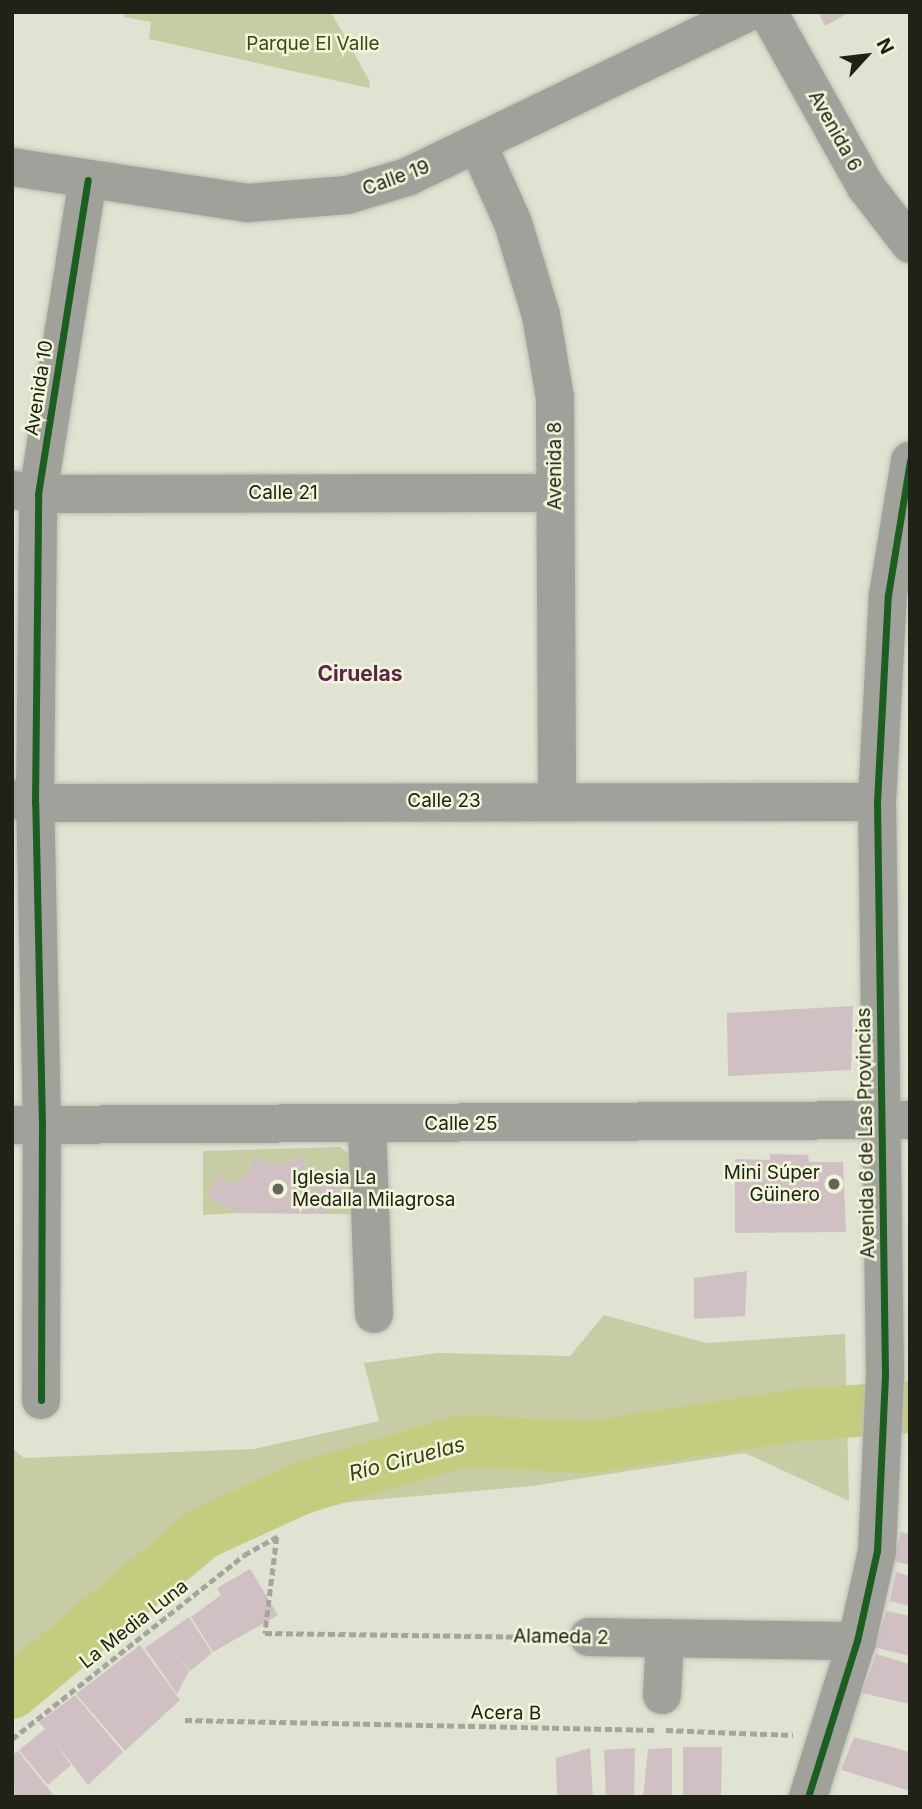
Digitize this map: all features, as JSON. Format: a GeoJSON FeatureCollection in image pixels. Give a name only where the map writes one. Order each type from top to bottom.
{"type":"FeatureCollection","features":[{"type":"Feature","properties":{"kind":"street","name":"Calle 19"},"geometry":{"type":"LineString","coordinates":[[12,167],[248,203],[313,201],[379,187],[478,145],[748,12]]}},
{"type":"Feature","properties":{"kind":"street","name":"Avenida 6"},"geometry":{"type":"LineString","coordinates":[[768,12],[866,187],[910,244]]}},
{"type":"Feature","properties":{"kind":"street","name":"Avenida 8"},"geometry":{"type":"LineString","coordinates":[[478,145],[513,223],[541,315],[555,398],[558,800]]}},
{"type":"Feature","properties":{"kind":"street","name":"Avenida 10"},"geometry":{"type":"LineString","coordinates":[[41,1400],[27,1125],[25,492],[88,180]]}},
{"type":"Feature","properties":{"kind":"street","name":"Avenida 6 de Las Provincias"},"geometry":{"type":"LineString","coordinates":[[808,1797],[857,1641],[877,1551],[895,1120],[877,802],[888,595],[910,461]]}},
{"type":"Feature","properties":{"kind":"street","name":"Calle 21"},"geometry":{"type":"LineString","coordinates":[[25,492],[555,493]]}},
{"type":"Feature","properties":{"kind":"street","name":"Calle 23"},"geometry":{"type":"LineString","coordinates":[[24,801],[877,802]]}},
{"type":"Feature","properties":{"kind":"street","name":"Calle 25"},"geometry":{"type":"LineString","coordinates":[[27,1125],[895,1120]]}},
{"type":"Feature","properties":{"kind":"street"},"geometry":{"type":"LineString","coordinates":[[367,1125],[374,1314]]}},
{"type":"Feature","properties":{"kind":"street","name":"Alameda 2"},"geometry":{"type":"LineString","coordinates":[[589,1637],[857,1641]]}},
{"type":"Feature","properties":{"kind":"street"},"geometry":{"type":"LineString","coordinates":[[662,1695],[665,1638]]}},
{"type":"Feature","properties":{"kind":"green space","name":"Parque El Valle"},"geometry":{"type":"Polygon","coordinates":[[[125,12],[331,12],[370,82],[369,88],[149,39],[151,22],[124,17],[125,12]]]}},
{"type":"Feature","properties":{"kind":"green space"},"geometry":{"type":"Polygon","coordinates":[[[340,1147],[351,1156],[351,1214],[326,1214],[350,1194],[332,1171],[311,1181],[303,1157],[229,1184],[221,1174],[206,1195],[237,1213],[203,1215],[203,1151],[340,1147]]]}},
{"type":"Feature","properties":{"kind":"green space"},"geometry":{"type":"Polygon","coordinates":[[[604,1315],[706,1343],[845,1334],[849,1501],[745,1453],[532,1486],[336,1503],[208,1554],[12,1708],[12,1448],[24,1458],[254,1449],[379,1421],[364,1363],[438,1353],[570,1356],[604,1315]]]}},
{"type":"Feature","properties":{"kind":"building"},"geometry":{"type":"Polygon","coordinates":[[[818,12],[850,12],[825,26],[818,12]]]}},
{"type":"Feature","properties":{"kind":"building"},"geometry":{"type":"Polygon","coordinates":[[[853,1006],[851,1070],[728,1076],[727,1013],[853,1006]]]}},
{"type":"Feature","properties":{"kind":"building"},"geometry":{"type":"Polygon","coordinates":[[[770,1154],[808,1155],[809,1162],[843,1162],[846,1232],[735,1233],[735,1159],[770,1160],[770,1154]]]}},
{"type":"Feature","properties":{"kind":"building","name":"Iglesia La Medalla Milagrosa"},"geometry":{"type":"Polygon","coordinates":[[[303,1157],[311,1181],[332,1170],[350,1195],[326,1214],[237,1213],[206,1195],[221,1173],[229,1184],[245,1178],[255,1158],[275,1166],[303,1157]]]}},
{"type":"Feature","properties":{"kind":"building"},"geometry":{"type":"Polygon","coordinates":[[[747,1271],[745,1316],[694,1319],[694,1278],[747,1271]]]}},
{"type":"Feature","properties":{"kind":"building"},"geometry":{"type":"Polygon","coordinates":[[[901,1532],[910,1534],[910,1565],[893,1561],[901,1532]]]}},
{"type":"Feature","properties":{"kind":"building"},"geometry":{"type":"Polygon","coordinates":[[[250,1569],[278,1615],[213,1652],[191,1617],[221,1595],[217,1588],[250,1569]]]}},
{"type":"Feature","properties":{"kind":"building"},"geometry":{"type":"Polygon","coordinates":[[[896,1572],[910,1576],[910,1606],[890,1601],[896,1572]]]}},
{"type":"Feature","properties":{"kind":"building"},"geometry":{"type":"Polygon","coordinates":[[[887,1611],[910,1616],[910,1656],[874,1647],[887,1611]]]}},
{"type":"Feature","properties":{"kind":"building"},"geometry":{"type":"Polygon","coordinates":[[[189,1617],[212,1653],[190,1671],[176,1655],[189,1671],[177,1694],[145,1648],[189,1617]]]}},
{"type":"Feature","properties":{"kind":"building"},"geometry":{"type":"Polygon","coordinates":[[[140,1645],[180,1700],[125,1751],[76,1694],[140,1645]]]}},
{"type":"Feature","properties":{"kind":"building"},"geometry":{"type":"Polygon","coordinates":[[[876,1654],[910,1664],[910,1704],[862,1693],[876,1654]]]}},
{"type":"Feature","properties":{"kind":"building"},"geometry":{"type":"Polygon","coordinates":[[[75,1695],[123,1752],[88,1785],[55,1742],[71,1765],[48,1785],[19,1750],[45,1729],[39,1722],[75,1695]]]}},
{"type":"Feature","properties":{"kind":"building"},"geometry":{"type":"Polygon","coordinates":[[[854,1737],[910,1752],[910,1791],[841,1770],[854,1737]]]}},
{"type":"Feature","properties":{"kind":"building"},"geometry":{"type":"Polygon","coordinates":[[[683,1747],[722,1747],[721,1797],[683,1797],[683,1747]]]}},
{"type":"Feature","properties":{"kind":"building"},"geometry":{"type":"Polygon","coordinates":[[[590,1748],[593,1797],[557,1797],[556,1758],[590,1748]]]}},
{"type":"Feature","properties":{"kind":"building"},"geometry":{"type":"Polygon","coordinates":[[[635,1748],[634,1797],[606,1797],[604,1750],[635,1748]]]}},
{"type":"Feature","properties":{"kind":"building"},"geometry":{"type":"Polygon","coordinates":[[[672,1748],[672,1797],[643,1797],[648,1749],[672,1748]]]}},
{"type":"Feature","properties":{"kind":"building"},"geometry":{"type":"Polygon","coordinates":[[[18,1751],[55,1797],[15,1797],[12,1755],[18,1751]]]}},
{"type":"Feature","properties":{"kind":"waterway","name":"Río Ciruelas"},"geometry":{"type":"LineString","coordinates":[[12,1693],[202,1534],[302,1488],[462,1441],[589,1447],[798,1415],[910,1407]]}},
{"type":"Feature","properties":{"kind":"cycle path"},"geometry":{"type":"LineString","coordinates":[[41,1400],[42,1125],[35,803],[38,494],[88,180]]}},
{"type":"Feature","properties":{"kind":"cycle path"},"geometry":{"type":"LineString","coordinates":[[808,1797],[857,1641],[877,1551],[885,1373],[877,802],[888,595],[910,461]]}},
{"type":"Feature","properties":{"kind":"place","name":"Mini Súper Güinero"},"geometry":{"type":"Point","coordinates":[834,1184]}},
{"type":"Feature","properties":{"kind":"place","name":"Iglesia La Medalla Milagrosa"},"geometry":{"type":"Point","coordinates":[278,1189]}},
{"type":"Feature","properties":{"kind":"district","name":"Ciruelas"},"geometry":{"type":"Point","coordinates":[360,674]}}]}
